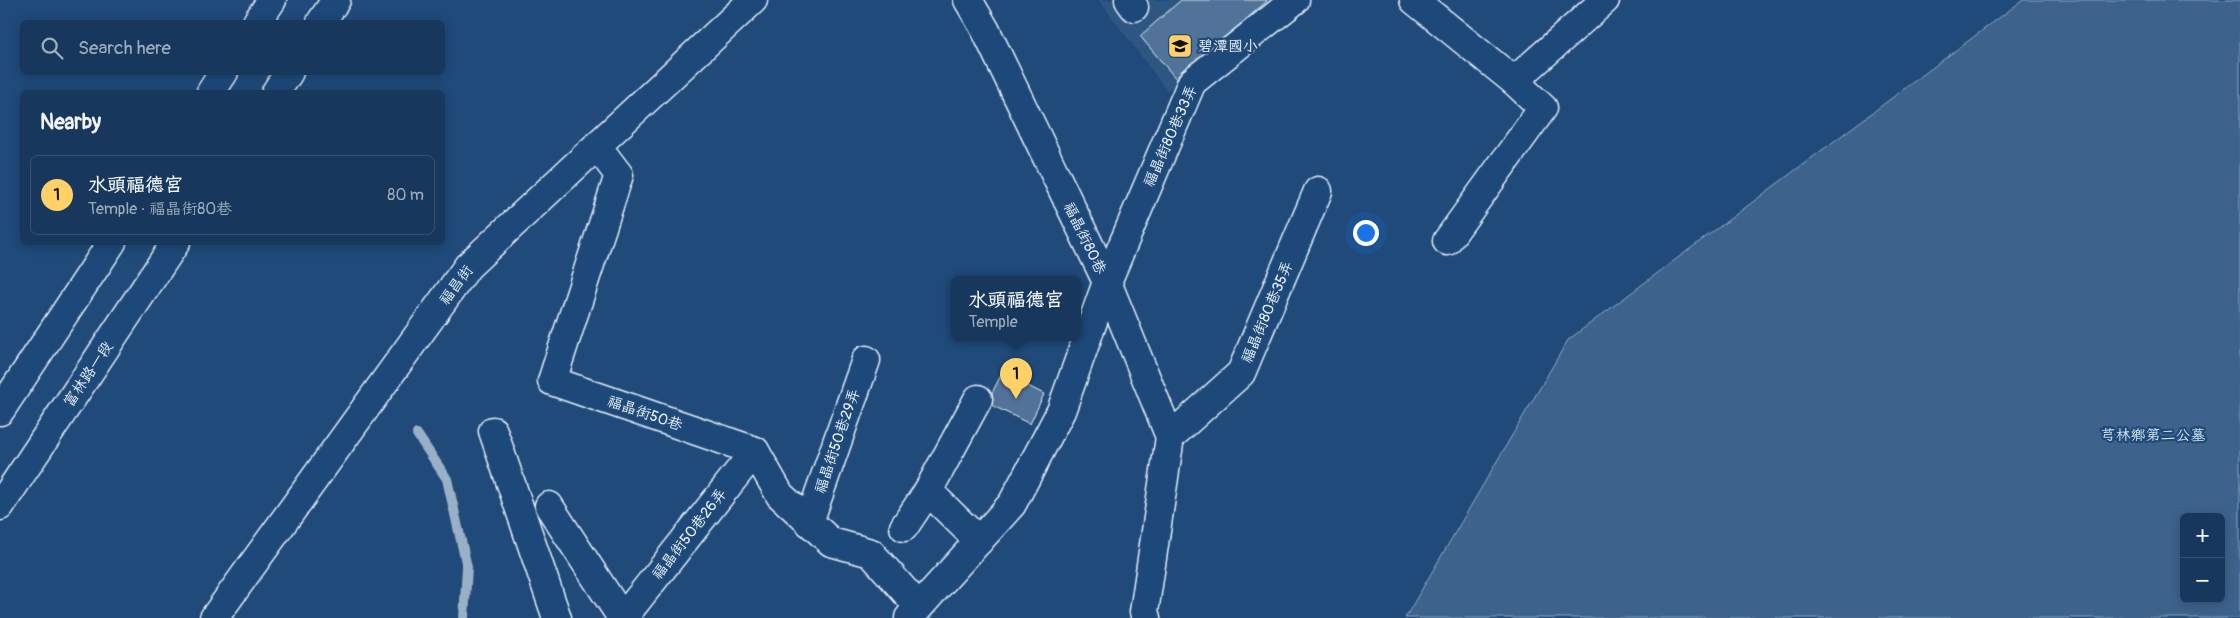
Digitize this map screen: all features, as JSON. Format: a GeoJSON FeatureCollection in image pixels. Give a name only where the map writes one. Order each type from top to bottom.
{"type":"FeatureCollection","features":[{"type":"Feature","properties":{"kind":"street"},"geometry":{"type":"LineString","coordinates":[[258,20],[272,0]]}},
{"type":"Feature","properties":{"kind":"street"},"geometry":{"type":"LineString","coordinates":[[322,20],[336,0]]}},
{"type":"Feature","properties":{"kind":"street","name":"福昌街"},"geometry":{"type":"LineString","coordinates":[[214,618],[468,266],[752,0]]}},
{"type":"Feature","properties":{"kind":"street","name":"福晶街80巷"},"geometry":{"type":"LineString","coordinates":[[914,612],[1012,504],[1061,411],[1107,282],[985,29],[968,0]]}},
{"type":"Feature","properties":{"kind":"street","name":"福晶街80巷33弄"},"geometry":{"type":"LineString","coordinates":[[1107,282],[1192,82],[1295,0]]}},
{"type":"Feature","properties":{"kind":"street"},"geometry":{"type":"LineString","coordinates":[[1414,0],[1514,81],[1543,108],[1447,241]]}},
{"type":"Feature","properties":{"kind":"street"},"geometry":{"type":"LineString","coordinates":[[1514,81],[1605,0]]}},
{"type":"Feature","properties":{"kind":"street"},"geometry":{"type":"LineString","coordinates":[[212,90],[222,75]]}},
{"type":"Feature","properties":{"kind":"street"},"geometry":{"type":"LineString","coordinates":[[277,90],[287,75]]}},
{"type":"Feature","properties":{"kind":"street","name":"福晶街50巷"},"geometry":{"type":"LineString","coordinates":[[597,146],[619,175],[552,381],[755,450]]}},
{"type":"Feature","properties":{"kind":"street","name":"福晶街80巷35弄"},"geometry":{"type":"LineString","coordinates":[[1170,437],[1240,373],[1318,191]]}},
{"type":"Feature","properties":{"kind":"street"},"geometry":{"type":"LineString","coordinates":[[0,411],[110,245]]}},
{"type":"Feature","properties":{"kind":"street","name":"富林路一段"},"geometry":{"type":"LineString","coordinates":[[0,506],[174,245]]}},
{"type":"Feature","properties":{"kind":"street"},"geometry":{"type":"LineString","coordinates":[[1107,282],[1170,437],[1144,612],[1146,618]]}},
{"type":"Feature","properties":{"kind":"street","name":"福晶街50巷29弄"},"geometry":{"type":"LineString","coordinates":[[809,522],[866,360]]}},
{"type":"Feature","properties":{"kind":"street"},"geometry":{"type":"LineString","coordinates":[[904,527],[928,491],[978,398]]}},
{"type":"Feature","properties":{"kind":"street"},"geometry":{"type":"LineString","coordinates":[[493,430],[556,618]]}},
{"type":"Feature","properties":{"kind":"street"},"geometry":{"type":"LineString","coordinates":[[755,450],[780,495],[831,542],[871,553],[914,612]]}},
{"type":"Feature","properties":{"kind":"street","name":"福晶街50巷26弄"},"geometry":{"type":"LineString","coordinates":[[549,506],[623,618],[755,450]]}},
{"type":"Feature","properties":{"kind":"street"},"geometry":{"type":"LineString","coordinates":[[928,491],[979,541]]}},
{"type":"Feature","properties":{"kind":"shaded area","name":"碧潭國小"},"geometry":{"type":"Polygon","coordinates":[[[1099,0],[1285,0],[1167,91],[1099,0]]]}},
{"type":"Feature","properties":{"kind":"green space","name":"芎林鄉第二公墓"},"geometry":{"type":"Polygon","coordinates":[[[2023,0],[2240,0],[2240,618],[1405,618],[1568,340],[2023,0]]]}},
{"type":"Feature","properties":{"kind":"building"},"geometry":{"type":"Polygon","coordinates":[[[1181,0],[1267,1],[1177,80],[1140,36],[1181,0]]]}},
{"type":"Feature","properties":{"kind":"building"},"geometry":{"type":"Polygon","coordinates":[[[1002,373],[1044,394],[1030,424],[987,403],[1002,373]]]}},
{"type":"Feature","properties":{"kind":"waterway"},"geometry":{"type":"LineString","coordinates":[[417,434],[447,479],[467,567],[464,618]]}},
{"type":"Feature","properties":{"kind":"place","name":"碧潭國小"},"geometry":{"type":"Point","coordinates":[1180,46]}},
{"type":"Feature","properties":{"kind":"place","name":"水頭福德宮"},"geometry":{"type":"Point","coordinates":[1016,399]}}]}
